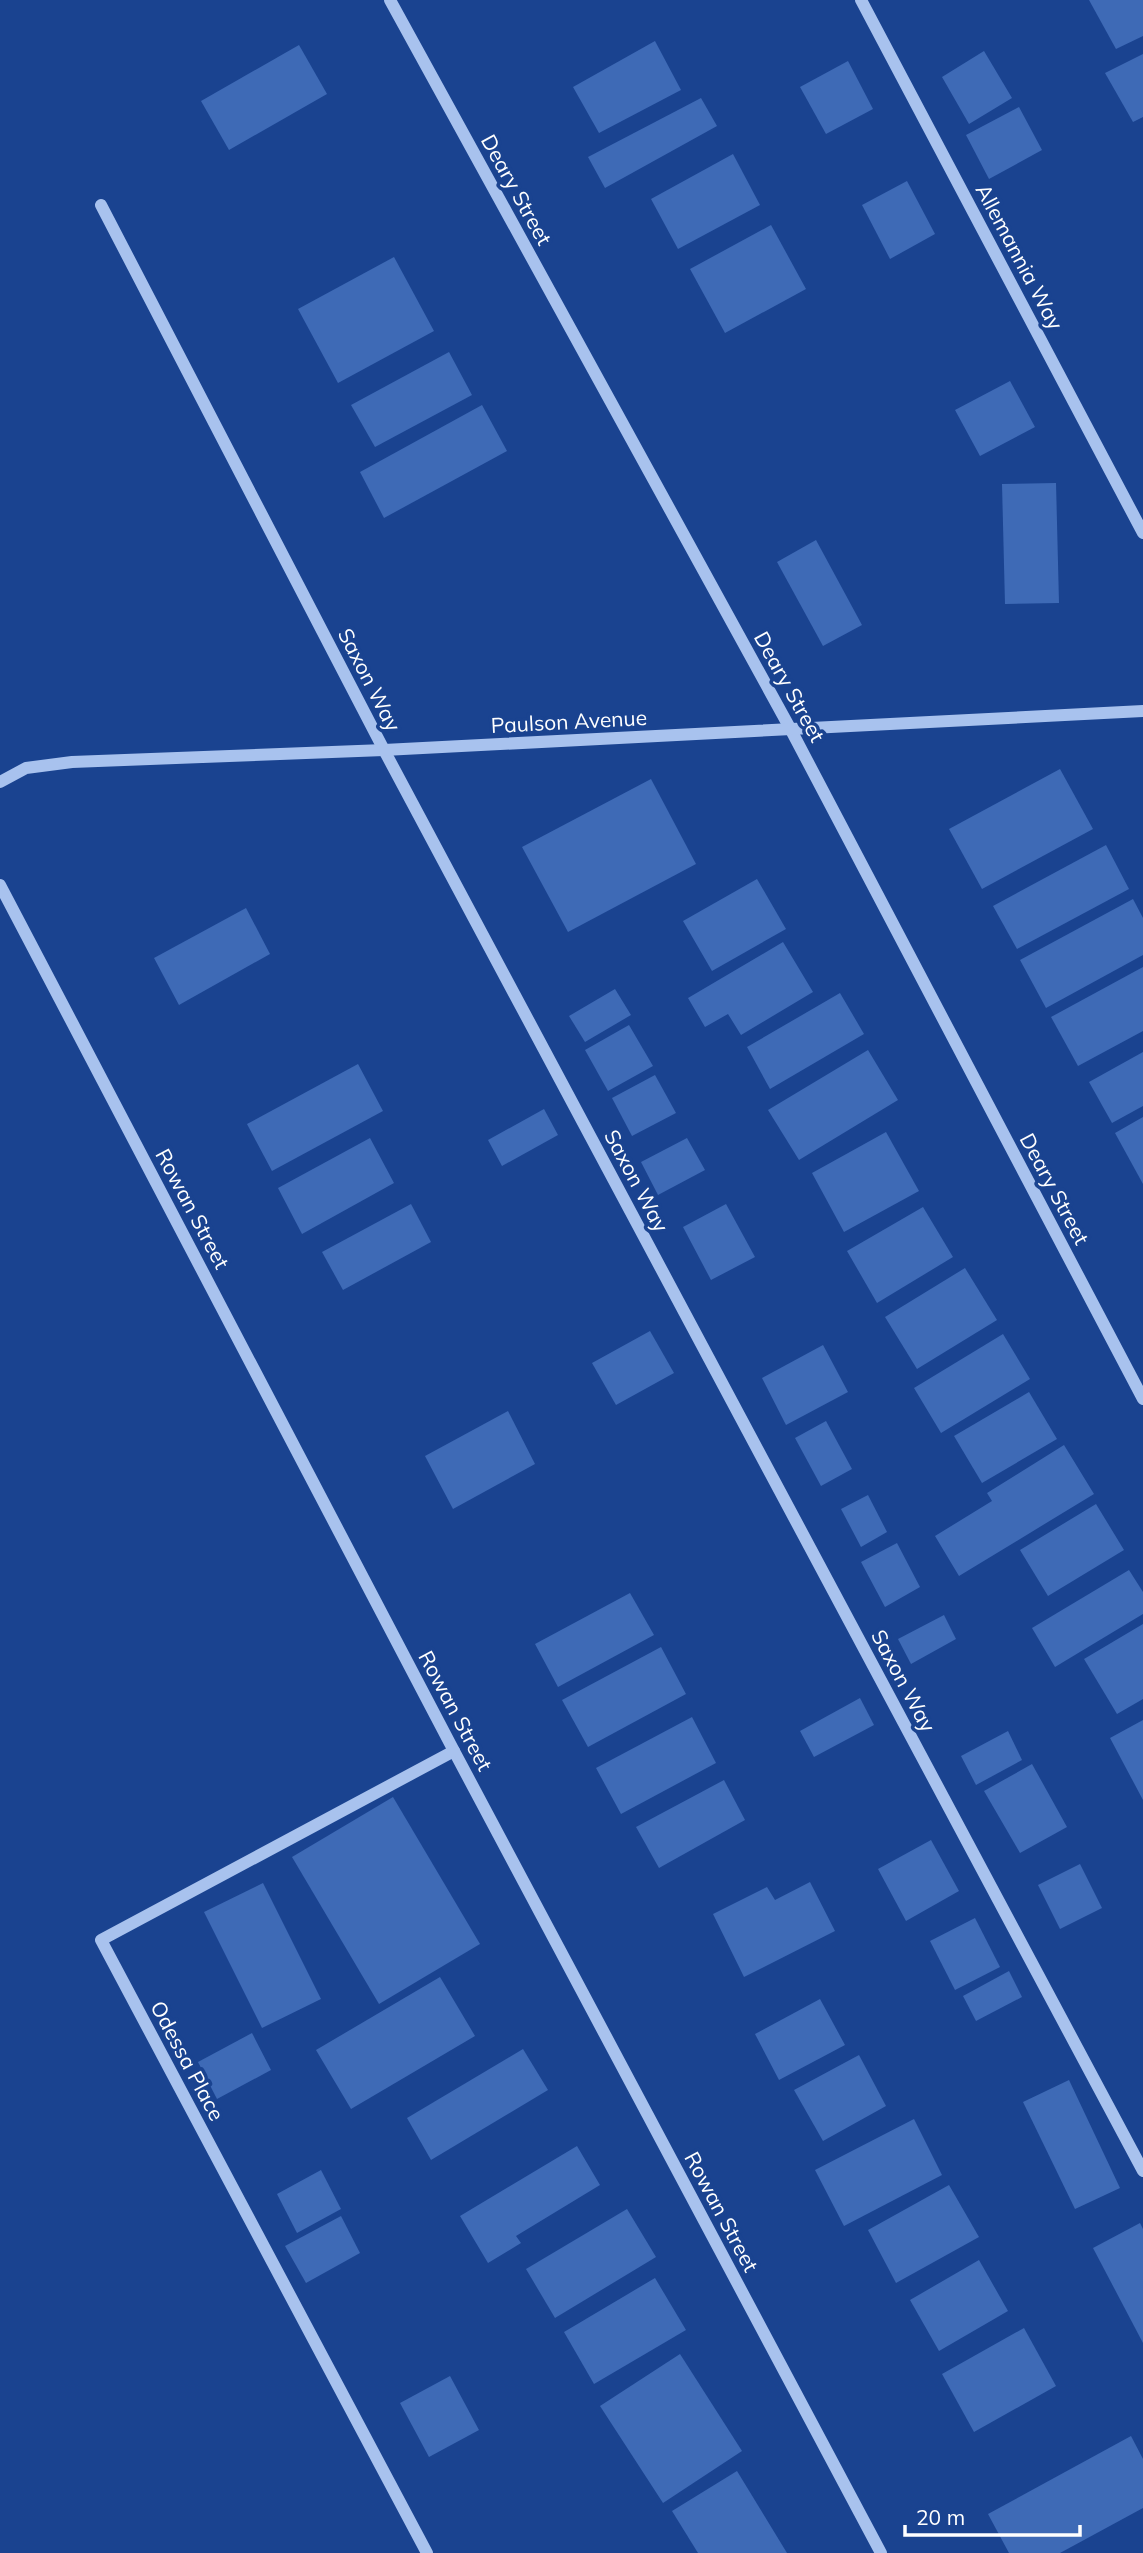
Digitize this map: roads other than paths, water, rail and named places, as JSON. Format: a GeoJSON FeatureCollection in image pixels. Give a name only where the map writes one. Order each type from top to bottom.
{"type":"FeatureCollection","features":[{"type":"Feature","properties":{"kind":"street","name":"Deary Street"},"geometry":{"type":"LineString","coordinates":[[390,0],[791,730],[1143,1399]]}},
{"type":"Feature","properties":{"kind":"street","name":"Allemannia Way"},"geometry":{"type":"LineString","coordinates":[[861,0],[1143,533]]}},
{"type":"Feature","properties":{"kind":"street","name":"Saxon Way"},"geometry":{"type":"LineString","coordinates":[[101,205],[384,750],[1143,2171]]}},
{"type":"Feature","properties":{"kind":"street","name":"Paulson Avenue"},"geometry":{"type":"LineString","coordinates":[[0,782],[26,768],[72,762],[384,750],[1143,710]]}},
{"type":"Feature","properties":{"kind":"street","name":"Rowan Street"},"geometry":{"type":"LineString","coordinates":[[0,885],[454,1751],[881,2553]]}},
{"type":"Feature","properties":{"kind":"street","name":"Odessa Place"},"geometry":{"type":"LineString","coordinates":[[427,2553],[101,1940],[454,1751]]}}]}
